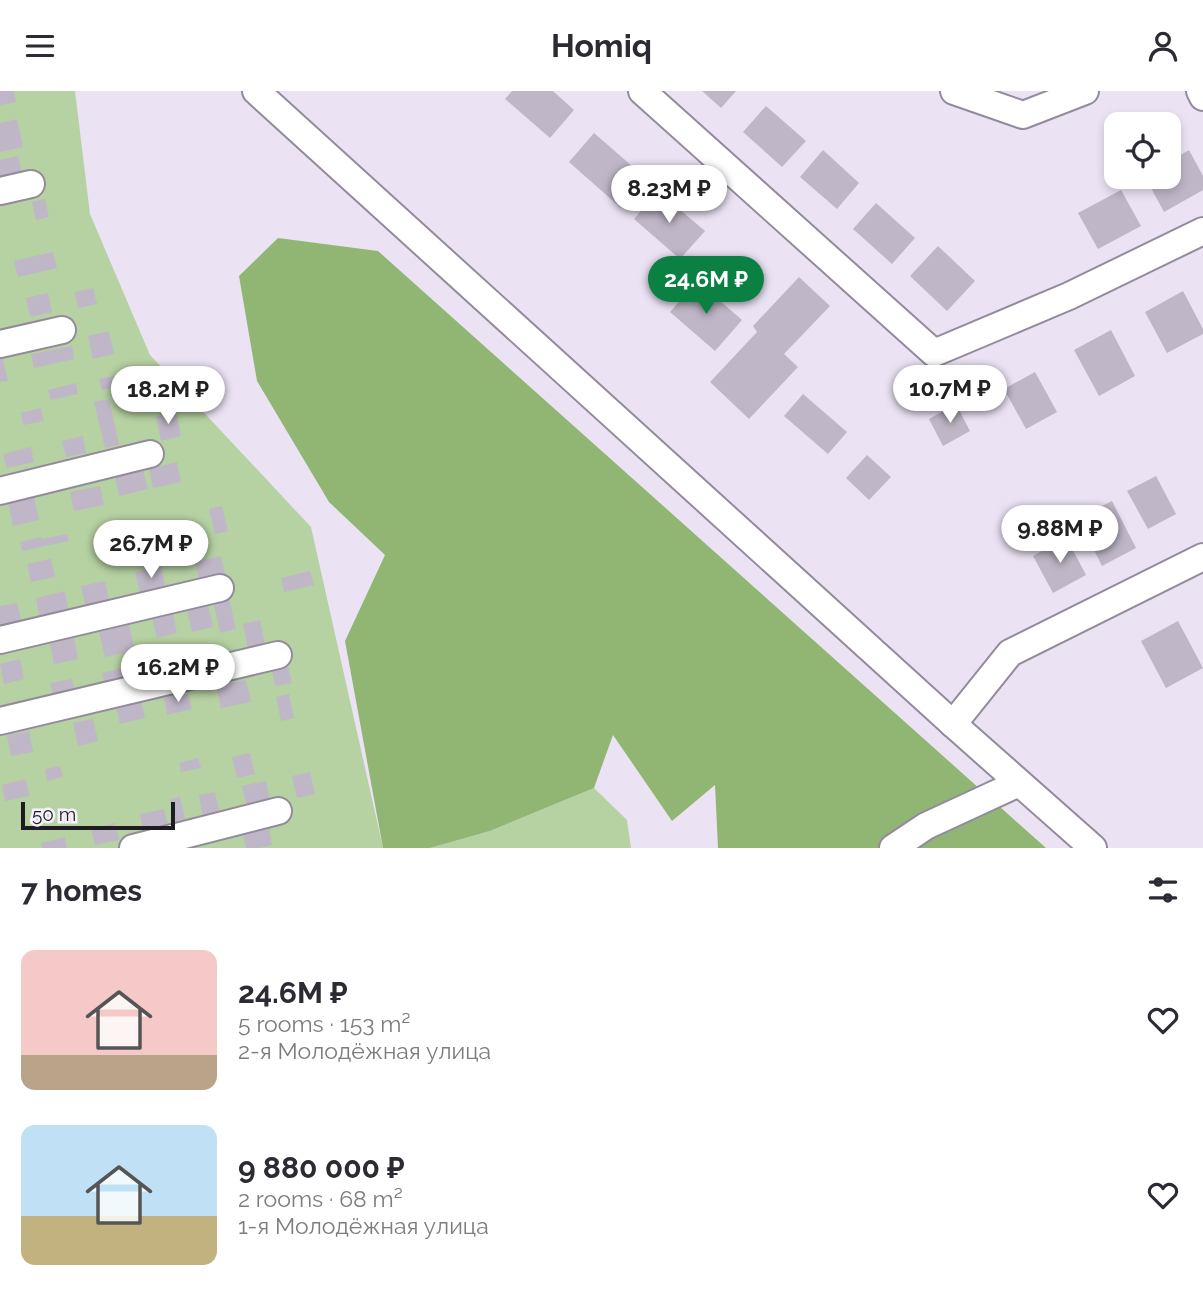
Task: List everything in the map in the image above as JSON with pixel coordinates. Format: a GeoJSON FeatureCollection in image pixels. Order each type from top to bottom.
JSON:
{"type":"FeatureCollection","features":[{"type":"Feature","properties":{"kind":"street"},"geometry":{"type":"LineString","coordinates":[[256,91],[1093,848]]}},
{"type":"Feature","properties":{"kind":"street"},"geometry":{"type":"LineString","coordinates":[[642,91],[934,353],[1069,296],[1203,231]]}},
{"type":"Feature","properties":{"kind":"street"},"geometry":{"type":"LineString","coordinates":[[954,91],[1023,115],[1085,91]]}},
{"type":"Feature","properties":{"kind":"street"},"geometry":{"type":"LineString","coordinates":[[1200,91],[1203,97]]}},
{"type":"Feature","properties":{"kind":"street"},"geometry":{"type":"LineString","coordinates":[[0,191],[31,184]]}},
{"type":"Feature","properties":{"kind":"street"},"geometry":{"type":"LineString","coordinates":[[0,344],[62,330]]}},
{"type":"Feature","properties":{"kind":"street"},"geometry":{"type":"LineString","coordinates":[[0,491],[150,454]]}},
{"type":"Feature","properties":{"kind":"street"},"geometry":{"type":"LineString","coordinates":[[953,724],[1010,653],[1203,557]]}},
{"type":"Feature","properties":{"kind":"street"},"geometry":{"type":"LineString","coordinates":[[0,640],[220,588]]}},
{"type":"Feature","properties":{"kind":"street"},"geometry":{"type":"LineString","coordinates":[[0,721],[278,655]]}},
{"type":"Feature","properties":{"kind":"street"},"geometry":{"type":"LineString","coordinates":[[893,848],[926,826],[1019,783]]}},
{"type":"Feature","properties":{"kind":"street"},"geometry":{"type":"LineString","coordinates":[[133,848],[278,811]]}},
{"type":"Feature","properties":{"kind":"green space"},"geometry":{"type":"Polygon","coordinates":[[[0,91],[75,91],[90,214],[150,355],[311,527],[383,848],[0,848],[0,91]]]}},
{"type":"Feature","properties":{"kind":"green space"},"geometry":{"type":"Polygon","coordinates":[[[278,238],[378,251],[1046,848],[718,848],[715,785],[672,821],[613,735],[594,788],[490,831],[430,848],[383,848],[345,641],[385,555],[329,502],[257,381],[239,276],[278,238]]]}},
{"type":"Feature","properties":{"kind":"green space"},"geometry":{"type":"Polygon","coordinates":[[[594,788],[627,820],[631,848],[430,848],[490,831],[594,788]]]}},
{"type":"Feature","properties":{"kind":"building"},"geometry":{"type":"Polygon","coordinates":[[[0,91],[14,91],[16,102],[0,105],[0,91]]]}},
{"type":"Feature","properties":{"kind":"building"},"geometry":{"type":"Polygon","coordinates":[[[512,91],[553,91],[574,110],[550,138],[505,99],[512,91]]]}},
{"type":"Feature","properties":{"kind":"building"},"geometry":{"type":"Polygon","coordinates":[[[702,91],[736,91],[721,108],[702,91]]]}},
{"type":"Feature","properties":{"kind":"building"},"geometry":{"type":"Polygon","coordinates":[[[766,106],[806,141],[782,167],[743,132],[766,106]]]}},
{"type":"Feature","properties":{"kind":"building"},"geometry":{"type":"Polygon","coordinates":[[[17,119],[23,147],[0,152],[0,123],[17,119]]]}},
{"type":"Feature","properties":{"kind":"building"},"geometry":{"type":"Polygon","coordinates":[[[594,133],[647,179],[621,208],[569,162],[594,133]]]}},
{"type":"Feature","properties":{"kind":"building"},"geometry":{"type":"Polygon","coordinates":[[[823,150],[859,183],[837,209],[800,177],[823,150]]]}},
{"type":"Feature","properties":{"kind":"building"},"geometry":{"type":"Polygon","coordinates":[[[1189,150],[1203,176],[1203,190],[1164,212],[1152,189],[1181,189],[1181,155],[1189,150]]]}},
{"type":"Feature","properties":{"kind":"building"},"geometry":{"type":"Polygon","coordinates":[[[18,156],[23,178],[0,183],[0,160],[18,156]]]}},
{"type":"Feature","properties":{"kind":"building"},"geometry":{"type":"Polygon","coordinates":[[[1121,190],[1141,226],[1098,249],[1078,213],[1121,190]]]}},
{"type":"Feature","properties":{"kind":"building"},"geometry":{"type":"Polygon","coordinates":[[[658,191],[705,231],[680,259],[634,219],[658,191]]]}},
{"type":"Feature","properties":{"kind":"building"},"geometry":{"type":"Polygon","coordinates":[[[45,199],[49,217],[36,220],[32,202],[45,199]]]}},
{"type":"Feature","properties":{"kind":"building"},"geometry":{"type":"Polygon","coordinates":[[[876,203],[915,238],[892,264],[853,229],[876,203]]]}},
{"type":"Feature","properties":{"kind":"building"},"geometry":{"type":"Polygon","coordinates":[[[938,246],[975,281],[947,311],[910,276],[938,246]]]}},
{"type":"Feature","properties":{"kind":"building"},"geometry":{"type":"Polygon","coordinates":[[[53,252],[57,268],[18,277],[14,261],[53,252]]]}},
{"type":"Feature","properties":{"kind":"building"},"geometry":{"type":"Polygon","coordinates":[[[799,277],[830,306],[784,354],[798,367],[749,419],[710,382],[757,332],[753,326],[799,277]]]}},
{"type":"Feature","properties":{"kind":"building"},"geometry":{"type":"Polygon","coordinates":[[[697,281],[742,320],[715,351],[670,312],[697,281]]]}},
{"type":"Feature","properties":{"kind":"building"},"geometry":{"type":"Polygon","coordinates":[[[93,288],[97,304],[78,308],[75,292],[93,288]]]}},
{"type":"Feature","properties":{"kind":"building"},"geometry":{"type":"Polygon","coordinates":[[[1183,291],[1203,329],[1203,334],[1167,353],[1145,312],[1183,291]]]}},
{"type":"Feature","properties":{"kind":"building"},"geometry":{"type":"Polygon","coordinates":[[[48,293],[52,312],[30,317],[26,298],[48,293]]]}},
{"type":"Feature","properties":{"kind":"building"},"geometry":{"type":"Polygon","coordinates":[[[1111,330],[1135,376],[1099,396],[1074,350],[1111,330]]]}},
{"type":"Feature","properties":{"kind":"building"},"geometry":{"type":"Polygon","coordinates":[[[109,331],[114,354],[93,359],[88,336],[109,331]]]}},
{"type":"Feature","properties":{"kind":"building"},"geometry":{"type":"Polygon","coordinates":[[[72,346],[74,359],[34,368],[31,354],[72,346]]]}},
{"type":"Feature","properties":{"kind":"building"},"geometry":{"type":"Polygon","coordinates":[[[0,348],[8,381],[0,382],[0,348]]]}},
{"type":"Feature","properties":{"kind":"building"},"geometry":{"type":"Polygon","coordinates":[[[1035,372],[1057,412],[1026,429],[1004,389],[1035,372]]]}},
{"type":"Feature","properties":{"kind":"building"},"geometry":{"type":"Polygon","coordinates":[[[120,375],[122,386],[102,390],[99,379],[120,375]]]}},
{"type":"Feature","properties":{"kind":"building"},"geometry":{"type":"Polygon","coordinates":[[[76,383],[78,394],[51,400],[48,390],[76,383]]]}},
{"type":"Feature","properties":{"kind":"building"},"geometry":{"type":"Polygon","coordinates":[[[803,394],[847,432],[828,454],[784,416],[803,394]]]}},
{"type":"Feature","properties":{"kind":"building"},"geometry":{"type":"Polygon","coordinates":[[[109,399],[119,445],[105,448],[94,402],[109,399]]]}},
{"type":"Feature","properties":{"kind":"building"},"geometry":{"type":"Polygon","coordinates":[[[956,404],[970,431],[943,446],[929,419],[956,404]]]}},
{"type":"Feature","properties":{"kind":"building"},"geometry":{"type":"Polygon","coordinates":[[[41,408],[44,421],[23,425],[21,413],[41,408]]]}},
{"type":"Feature","properties":{"kind":"building"},"geometry":{"type":"Polygon","coordinates":[[[176,412],[181,436],[161,441],[156,417],[176,412]]]}},
{"type":"Feature","properties":{"kind":"building"},"geometry":{"type":"Polygon","coordinates":[[[83,436],[86,453],[66,457],[62,441],[83,436]]]}},
{"type":"Feature","properties":{"kind":"building"},"geometry":{"type":"Polygon","coordinates":[[[31,447],[34,462],[7,468],[3,454],[31,447]]]}},
{"type":"Feature","properties":{"kind":"building"},"geometry":{"type":"Polygon","coordinates":[[[867,455],[891,477],[869,500],[846,478],[867,455]]]}},
{"type":"Feature","properties":{"kind":"building"},"geometry":{"type":"Polygon","coordinates":[[[177,462],[181,482],[153,488],[149,469],[177,462]]]}},
{"type":"Feature","properties":{"kind":"building"},"geometry":{"type":"Polygon","coordinates":[[[142,465],[148,489],[119,496],[114,471],[142,465]]]}},
{"type":"Feature","properties":{"kind":"building"},"geometry":{"type":"Polygon","coordinates":[[[1156,476],[1176,514],[1148,529],[1127,491],[1156,476]]]}},
{"type":"Feature","properties":{"kind":"building"},"geometry":{"type":"Polygon","coordinates":[[[100,486],[104,505],[74,511],[70,492],[100,486]]]}},
{"type":"Feature","properties":{"kind":"building"},"geometry":{"type":"Polygon","coordinates":[[[33,492],[39,520],[13,526],[7,498],[33,492]]]}},
{"type":"Feature","properties":{"kind":"building"},"geometry":{"type":"Polygon","coordinates":[[[1112,501],[1136,548],[1102,566],[1078,518],[1112,501]]]}},
{"type":"Feature","properties":{"kind":"building"},"geometry":{"type":"Polygon","coordinates":[[[222,506],[228,531],[215,534],[209,509],[222,506]]]}},
{"type":"Feature","properties":{"kind":"building"},"geometry":{"type":"Polygon","coordinates":[[[151,533],[157,558],[136,562],[131,538],[151,533]]]}},
{"type":"Feature","properties":{"kind":"building"},"geometry":{"type":"Polygon","coordinates":[[[67,534],[69,541],[22,551],[20,542],[67,534]]]}},
{"type":"Feature","properties":{"kind":"building"},"geometry":{"type":"Polygon","coordinates":[[[1066,537],[1086,575],[1053,593],[1033,556],[1066,537]]]}},
{"type":"Feature","properties":{"kind":"building"},"geometry":{"type":"Polygon","coordinates":[[[221,556],[225,574],[199,580],[195,562],[221,556]]]}},
{"type":"Feature","properties":{"kind":"building"},"geometry":{"type":"Polygon","coordinates":[[[51,559],[55,577],[31,582],[27,564],[51,559]]]}},
{"type":"Feature","properties":{"kind":"building"},"geometry":{"type":"Polygon","coordinates":[[[161,567],[166,589],[140,594],[135,572],[161,567]]]}},
{"type":"Feature","properties":{"kind":"building"},"geometry":{"type":"Polygon","coordinates":[[[310,571],[314,585],[284,592],[281,578],[310,571]]]}},
{"type":"Feature","properties":{"kind":"building"},"geometry":{"type":"Polygon","coordinates":[[[105,581],[110,604],[86,609],[81,586],[105,581]]]}},
{"type":"Feature","properties":{"kind":"building"},"geometry":{"type":"Polygon","coordinates":[[[65,591],[69,613],[40,620],[36,598],[65,591]]]}},
{"type":"Feature","properties":{"kind":"building"},"geometry":{"type":"Polygon","coordinates":[[[229,598],[236,629],[220,633],[213,601],[229,598]]]}},
{"type":"Feature","properties":{"kind":"building"},"geometry":{"type":"Polygon","coordinates":[[[17,603],[22,623],[0,627],[0,606],[17,603]]]}},
{"type":"Feature","properties":{"kind":"building"},"geometry":{"type":"Polygon","coordinates":[[[208,605],[213,627],[192,632],[187,610],[208,605]]]}},
{"type":"Feature","properties":{"kind":"building"},"geometry":{"type":"Polygon","coordinates":[[[172,609],[177,633],[157,638],[151,614],[172,609]]]}},
{"type":"Feature","properties":{"kind":"building"},"geometry":{"type":"Polygon","coordinates":[[[260,620],[265,645],[248,649],[243,624],[260,620]]]}},
{"type":"Feature","properties":{"kind":"building"},"geometry":{"type":"Polygon","coordinates":[[[1178,621],[1203,668],[1166,688],[1141,641],[1178,621]]]}},
{"type":"Feature","properties":{"kind":"building"},"geometry":{"type":"Polygon","coordinates":[[[129,625],[135,650],[105,657],[99,632],[129,625]]]}},
{"type":"Feature","properties":{"kind":"building"},"geometry":{"type":"Polygon","coordinates":[[[74,638],[78,659],[54,664],[50,644],[74,638]]]}},
{"type":"Feature","properties":{"kind":"building"},"geometry":{"type":"Polygon","coordinates":[[[170,644],[175,665],[151,670],[146,649],[170,644]]]}},
{"type":"Feature","properties":{"kind":"building"},"geometry":{"type":"Polygon","coordinates":[[[211,648],[215,664],[194,668],[191,653],[211,648]]]}},
{"type":"Feature","properties":{"kind":"building"},"geometry":{"type":"Polygon","coordinates":[[[20,659],[24,679],[4,684],[0,664],[20,659]]]}},
{"type":"Feature","properties":{"kind":"building"},"geometry":{"type":"Polygon","coordinates":[[[288,666],[292,683],[275,686],[272,670],[288,666]]]}},
{"type":"Feature","properties":{"kind":"building"},"geometry":{"type":"Polygon","coordinates":[[[126,667],[129,680],[105,685],[102,673],[126,667]]]}},
{"type":"Feature","properties":{"kind":"building"},"geometry":{"type":"Polygon","coordinates":[[[72,679],[76,695],[54,700],[50,683],[72,679]]]}},
{"type":"Feature","properties":{"kind":"building"},"geometry":{"type":"Polygon","coordinates":[[[246,680],[251,702],[221,708],[216,686],[246,680]]]}},
{"type":"Feature","properties":{"kind":"building"},"geometry":{"type":"Polygon","coordinates":[[[188,693],[192,709],[167,715],[164,698],[188,693]]]}},
{"type":"Feature","properties":{"kind":"building"},"geometry":{"type":"Polygon","coordinates":[[[289,694],[294,718],[281,721],[276,697],[289,694]]]}},
{"type":"Feature","properties":{"kind":"building"},"geometry":{"type":"Polygon","coordinates":[[[141,700],[145,718],[120,724],[116,706],[141,700]]]}},
{"type":"Feature","properties":{"kind":"building"},"geometry":{"type":"Polygon","coordinates":[[[93,719],[98,741],[78,746],[73,723],[93,719]]]}},
{"type":"Feature","properties":{"kind":"building"},"geometry":{"type":"Polygon","coordinates":[[[29,731],[33,752],[11,756],[7,735],[29,731]]]}},
{"type":"Feature","properties":{"kind":"building"},"geometry":{"type":"Polygon","coordinates":[[[250,753],[255,774],[237,778],[232,757],[250,753]]]}},
{"type":"Feature","properties":{"kind":"building"},"geometry":{"type":"Polygon","coordinates":[[[198,758],[201,768],[181,772],[179,763],[198,758]]]}},
{"type":"Feature","properties":{"kind":"building"},"geometry":{"type":"Polygon","coordinates":[[[60,766],[63,777],[47,781],[45,769],[60,766]]]}},
{"type":"Feature","properties":{"kind":"building"},"geometry":{"type":"Polygon","coordinates":[[[310,772],[315,794],[297,798],[292,776],[310,772]]]}},
{"type":"Feature","properties":{"kind":"building"},"geometry":{"type":"Polygon","coordinates":[[[26,779],[29,796],[5,801],[2,785],[26,779]]]}},
{"type":"Feature","properties":{"kind":"building"},"geometry":{"type":"Polygon","coordinates":[[[266,781],[270,803],[247,808],[242,786],[266,781]]]}},
{"type":"Feature","properties":{"kind":"building"},"geometry":{"type":"Polygon","coordinates":[[[215,792],[220,814],[203,817],[199,795],[215,792]]]}},
{"type":"Feature","properties":{"kind":"building"},"geometry":{"type":"Polygon","coordinates":[[[180,797],[185,819],[174,821],[170,799],[180,797]]]}},
{"type":"Feature","properties":{"kind":"building"},"geometry":{"type":"Polygon","coordinates":[[[164,809],[168,825],[143,831],[140,814],[164,809]]]}},
{"type":"Feature","properties":{"kind":"building"},"geometry":{"type":"Polygon","coordinates":[[[115,823],[119,840],[95,845],[91,829],[115,823]]]}},
{"type":"Feature","properties":{"kind":"building"},"geometry":{"type":"Polygon","coordinates":[[[269,828],[272,845],[246,848],[243,833],[269,828]]]}},
{"type":"Feature","properties":{"kind":"building"},"geometry":{"type":"Polygon","coordinates":[[[65,837],[67,848],[42,848],[41,843],[65,837]]]}}]}
